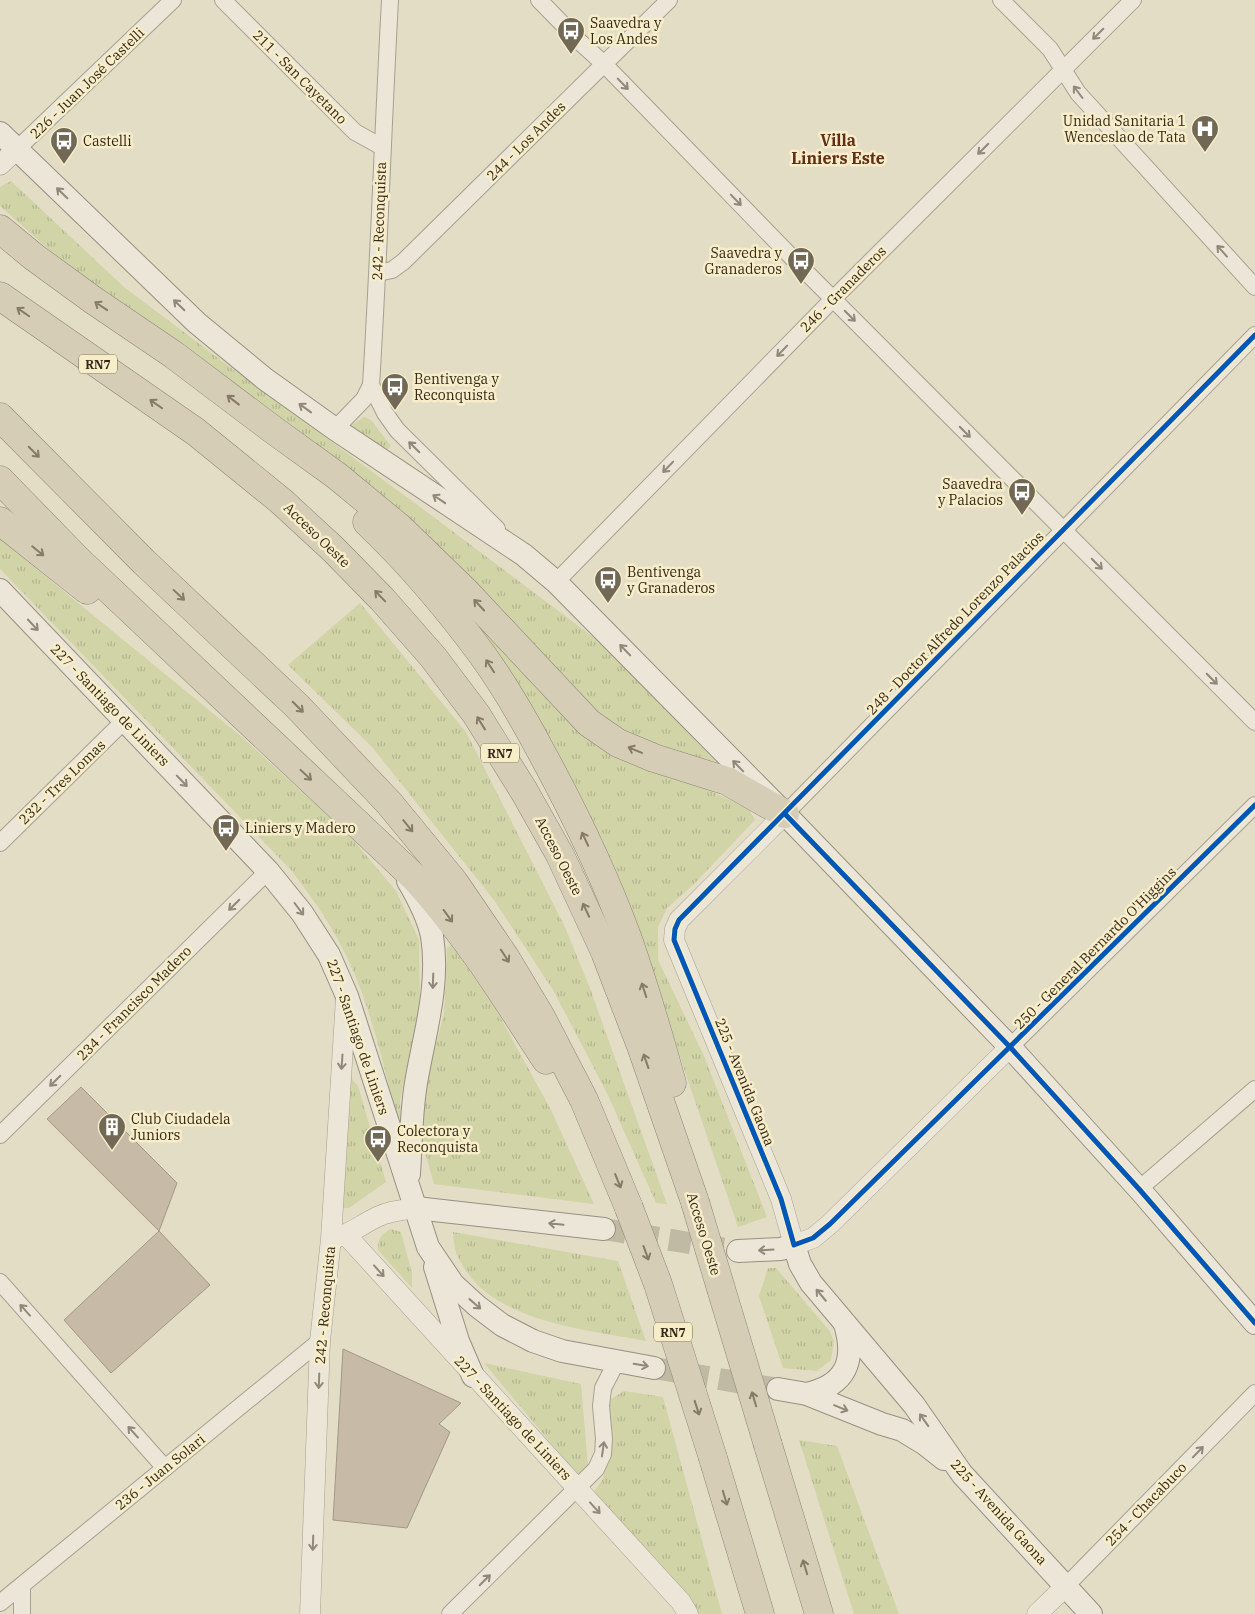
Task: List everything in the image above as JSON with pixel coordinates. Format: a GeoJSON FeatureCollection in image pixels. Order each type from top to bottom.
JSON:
{"type":"FeatureCollection","features":[{"type":"Feature","properties":{"kind":"highway"},"geometry":{"type":"LineString","coordinates":[[0,229],[92,300],[174,355],[337,476],[400,528],[466,592],[589,723],[618,743],[654,758],[728,781],[785,814]]}},
{"type":"Feature","properties":{"kind":"highway","name":"Acceso Oeste"},"geometry":{"type":"LineString","coordinates":[[0,296],[196,432],[281,501],[333,549],[382,599],[433,657],[476,714],[524,791],[560,855],[605,952],[641,1046],[695,1202],[819,1614]]}},
{"type":"Feature","properties":{"kind":"highway","name":"RN7"},"geometry":{"type":"LineString","coordinates":[[0,417],[144,562],[297,706],[389,803],[454,882],[505,957],[541,1017],[584,1100],[629,1208],[658,1284],[760,1614]]}},
{"type":"Feature","properties":{"kind":"highway"},"geometry":{"type":"LineString","coordinates":[[272,429],[389,543],[476,646],[517,706],[561,788],[596,863],[628,941],[657,1030],[676,1099],[680,1157]]}},
{"type":"Feature","properties":{"kind":"highway"},"geometry":{"type":"LineString","coordinates":[[0,480],[80,561],[391,855],[438,903],[476,955],[607,1154]]}},
{"type":"Feature","properties":{"kind":"highway"},"geometry":{"type":"LineString","coordinates":[[0,521],[258,729]]}},
{"type":"Feature","properties":{"kind":"highway"},"geometry":{"type":"LineString","coordinates":[[737,1538],[744,1614]]}},
{"type":"Feature","properties":{"kind":"main road"},"geometry":{"type":"LineString","coordinates":[[0,132],[16,150],[197,323],[265,379],[334,429],[524,555],[556,582],[785,814],[1010,1047],[1139,1189],[1255,1323]]}},
{"type":"Feature","properties":{"kind":"main road","name":"227 - Santiago de Liniers"},"geometry":{"type":"LineString","coordinates":[[0,590],[268,871],[302,913],[330,955],[346,996],[428,1247],[453,1284],[502,1326],[533,1341],[562,1351],[654,1368]]}},
{"type":"Feature","properties":{"kind":"main road"},"geometry":{"type":"LineString","coordinates":[[391,855],[424,911],[432,936],[434,961],[432,1005],[416,1085],[409,1186]]}},
{"type":"Feature","properties":{"kind":"main road"},"geometry":{"type":"LineString","coordinates":[[416,1208],[604,1229]]}},
{"type":"Feature","properties":{"kind":"main road","name":"250 - General Bernardo O'Higgins"},"geometry":{"type":"LineString","coordinates":[[738,1251],[781,1249],[794,1245]]}},
{"type":"Feature","properties":{"kind":"main road","name":"225 - Avenida Gaona"},"geometry":{"type":"LineString","coordinates":[[794,1245],[800,1264],[811,1283],[914,1405],[962,1474],[1091,1614]]}},
{"type":"Feature","properties":{"kind":"main road"},"geometry":{"type":"LineString","coordinates":[[428,1247],[456,1334],[473,1376]]}},
{"type":"Feature","properties":{"kind":"main road"},"geometry":{"type":"LineString","coordinates":[[807,1394],[822,1390],[835,1382],[844,1370],[850,1356],[850,1340],[845,1323]]}},
{"type":"Feature","properties":{"kind":"main road"},"geometry":{"type":"LineString","coordinates":[[778,1388],[807,1394],[902,1430],[925,1444],[962,1474]]}},
{"type":"Feature","properties":{"kind":"street","name":"226 - Juan José Castelli"},"geometry":{"type":"LineString","coordinates":[[0,165],[173,0]]}},
{"type":"Feature","properties":{"kind":"street","name":"211 - San Cayetano"},"geometry":{"type":"LineString","coordinates":[[223,0],[355,132],[382,147]]}},
{"type":"Feature","properties":{"kind":"street","name":"242 - Reconquista"},"geometry":{"type":"LineString","coordinates":[[334,429],[364,399],[371,385],[390,0]]}},
{"type":"Feature","properties":{"kind":"street"},"geometry":{"type":"LineString","coordinates":[[539,0],[1062,530],[1255,722]]}},
{"type":"Feature","properties":{"kind":"street","name":"244 - Los Andes"},"geometry":{"type":"LineString","coordinates":[[378,273],[392,270],[403,262],[669,0]]}},
{"type":"Feature","properties":{"kind":"street"},"geometry":{"type":"LineString","coordinates":[[1001,0],[1050,49],[1078,93],[1255,287]]}},
{"type":"Feature","properties":{"kind":"street","name":"246 - Granaderos"},"geometry":{"type":"LineString","coordinates":[[556,582],[833,299],[1133,0]]}},
{"type":"Feature","properties":{"kind":"street","name":"248 - Doctor Alfredo Lorenzo Palacios"},"geometry":{"type":"LineString","coordinates":[[675,929],[679,920],[1255,335]]}},
{"type":"Feature","properties":{"kind":"street"},"geometry":{"type":"LineString","coordinates":[[371,385],[385,413],[397,430],[524,555]]}},
{"type":"Feature","properties":{"kind":"street","name":"232 - Tres Lomas"},"geometry":{"type":"LineString","coordinates":[[0,843],[124,721]]}},
{"type":"Feature","properties":{"kind":"street","name":"250 - General Bernardo O'Higgins"},"geometry":{"type":"LineString","coordinates":[[794,1245],[813,1238],[830,1224],[1255,805]]}},
{"type":"Feature","properties":{"kind":"street","name":"234 - Francisco Madero"},"geometry":{"type":"LineString","coordinates":[[0,1135],[268,871]]}},
{"type":"Feature","properties":{"kind":"street","name":"225 - Avenida Gaona"},"geometry":{"type":"LineString","coordinates":[[675,929],[674,940],[782,1199],[794,1245]]}},
{"type":"Feature","properties":{"kind":"street","name":"242 - Reconquista"},"geometry":{"type":"LineString","coordinates":[[310,1614],[320,1341],[339,1237],[346,996]]}},
{"type":"Feature","properties":{"kind":"street"},"geometry":{"type":"LineString","coordinates":[[1139,1189],[1255,1089]]}},
{"type":"Feature","properties":{"kind":"street"},"geometry":{"type":"LineString","coordinates":[[339,1237],[390,1212],[416,1208]]}},
{"type":"Feature","properties":{"kind":"street","name":"227 - Santiago de Liniers"},"geometry":{"type":"LineString","coordinates":[[339,1237],[473,1376],[681,1602],[688,1614]]}},
{"type":"Feature","properties":{"kind":"street"},"geometry":{"type":"LineString","coordinates":[[0,1282],[165,1468]]}},
{"type":"Feature","properties":{"kind":"street","name":"236 - Juan Solari"},"geometry":{"type":"LineString","coordinates":[[0,1603],[320,1341]]}},
{"type":"Feature","properties":{"kind":"street"},"geometry":{"type":"LineString","coordinates":[[450,1614],[596,1469],[603,1454],[604,1439],[600,1406],[603,1388],[617,1361]]}},
{"type":"Feature","properties":{"kind":"street","name":"254 - Chacabuco"},"geometry":{"type":"LineString","coordinates":[[1036,1614],[1066,1586],[1255,1394]]}},
{"type":"Feature","properties":{"kind":"street"},"geometry":{"type":"LineString","coordinates":[[22,1586],[22,1614]]}},
{"type":"Feature","properties":{"kind":"green space"},"geometry":{"type":"Polygon","coordinates":[[[11,181],[124,287],[609,649],[715,761],[677,754],[613,728],[349,473],[185,345],[63,262],[0,206],[0,187],[11,181]]]}},
{"type":"Feature","properties":{"kind":"green space"},"geometry":{"type":"Polygon","coordinates":[[[364,417],[371,420],[391,446],[387,450],[350,426],[364,417]]]}},
{"type":"Feature","properties":{"kind":"green space"},"geometry":{"type":"Polygon","coordinates":[[[0,539],[242,737],[350,836],[396,891],[419,940],[420,1004],[400,1101],[402,1138],[375,1034],[359,984],[336,936],[309,894],[291,870],[0,569],[0,539]]]}},
{"type":"Feature","properties":{"kind":"green space"},"geometry":{"type":"Polygon","coordinates":[[[439,571],[621,751],[748,808],[755,820],[695,883],[667,908],[658,927],[658,960],[704,1056],[767,1217],[738,1227],[641,943],[439,571]]]}},
{"type":"Feature","properties":{"kind":"green space"},"geometry":{"type":"Polygon","coordinates":[[[360,603],[466,732],[565,927],[591,991],[667,1204],[656,1203],[607,1093],[553,990],[494,900],[372,747],[288,665],[360,603]]]}},
{"type":"Feature","properties":{"kind":"green space"},"geometry":{"type":"Polygon","coordinates":[[[451,945],[493,1004],[551,1110],[594,1204],[434,1184],[424,1149],[420,1126],[426,1080],[444,1014],[447,948],[451,945]]]}},
{"type":"Feature","properties":{"kind":"green space"},"geometry":{"type":"Polygon","coordinates":[[[352,1079],[358,1086],[386,1182],[349,1208],[342,1208],[347,1080],[352,1079]]]}},
{"type":"Feature","properties":{"kind":"green space"},"geometry":{"type":"Polygon","coordinates":[[[391,1229],[401,1232],[412,1273],[412,1288],[378,1250],[381,1237],[391,1229]]]}},
{"type":"Feature","properties":{"kind":"green space"},"geometry":{"type":"Polygon","coordinates":[[[453,1232],[618,1261],[646,1341],[566,1326],[539,1319],[513,1308],[490,1295],[471,1277],[457,1255],[453,1232]]]}},
{"type":"Feature","properties":{"kind":"green space"},"geometry":{"type":"Polygon","coordinates":[[[768,1268],[776,1268],[829,1330],[834,1341],[831,1360],[817,1371],[783,1368],[759,1296],[768,1268]]]}},
{"type":"Feature","properties":{"kind":"green space"},"geometry":{"type":"Polygon","coordinates":[[[484,1363],[581,1384],[588,1466],[579,1477],[484,1363]]]}},
{"type":"Feature","properties":{"kind":"green space"},"geometry":{"type":"Polygon","coordinates":[[[624,1391],[663,1397],[722,1614],[698,1614],[593,1493],[603,1479],[609,1447],[606,1402],[624,1391]]]}},
{"type":"Feature","properties":{"kind":"green space"},"geometry":{"type":"Polygon","coordinates":[[[799,1440],[837,1446],[899,1614],[854,1614],[799,1440]]]}},
{"type":"Feature","properties":{"kind":"building","name":"Club Ciudadela Juniors"},"geometry":{"type":"Polygon","coordinates":[[[81,1087],[177,1183],[159,1231],[47,1119],[81,1087]]]}},
{"type":"Feature","properties":{"kind":"building"},"geometry":{"type":"Polygon","coordinates":[[[159,1231],[210,1285],[111,1373],[64,1320],[159,1231]]]}},
{"type":"Feature","properties":{"kind":"building"},"geometry":{"type":"Polygon","coordinates":[[[343,1349],[461,1403],[439,1424],[450,1432],[407,1528],[333,1520],[343,1349]]]}},
{"type":"Feature","properties":{"kind":"tunnel"},"geometry":{"type":"LineString","coordinates":[[604,1229],[738,1251]]}},
{"type":"Feature","properties":{"kind":"tunnel"},"geometry":{"type":"LineString","coordinates":[[654,1368],[778,1389]]}},
{"type":"Feature","properties":{"kind":"cycle path"},"geometry":{"type":"LineString","coordinates":[[1255,335],[679,920],[675,929],[674,940],[781,1199],[794,1245],[813,1238],[830,1224],[1255,805]]}},
{"type":"Feature","properties":{"kind":"cycle path"},"geometry":{"type":"LineString","coordinates":[[785,814],[1010,1047],[1139,1189],[1255,1323]]}},
{"type":"Feature","properties":{"kind":"place","name":"Saavedra y Los Andes"},"geometry":{"type":"Point","coordinates":[571,55]}},
{"type":"Feature","properties":{"kind":"place","name":"Unidad Sanitaria 1 Wenceslao de Tata"},"geometry":{"type":"Point","coordinates":[1205,153]}},
{"type":"Feature","properties":{"kind":"place","name":"Castelli"},"geometry":{"type":"Point","coordinates":[64,165]}},
{"type":"Feature","properties":{"kind":"place","name":"Saavedra y Granaderos"},"geometry":{"type":"Point","coordinates":[801,285]}},
{"type":"Feature","properties":{"kind":"place","name":"Bentivenga y Reconquista"},"geometry":{"type":"Point","coordinates":[395,411]}},
{"type":"Feature","properties":{"kind":"place","name":"Saavedra y Palacios"},"geometry":{"type":"Point","coordinates":[1022,516]}},
{"type":"Feature","properties":{"kind":"place","name":"Bentivenga y Granaderos"},"geometry":{"type":"Point","coordinates":[608,604]}},
{"type":"Feature","properties":{"kind":"place","name":"Liniers y Madero"},"geometry":{"type":"Point","coordinates":[226,852]}},
{"type":"Feature","properties":{"kind":"place","name":"Club Ciudadela Juniors"},"geometry":{"type":"Point","coordinates":[112,1151]}},
{"type":"Feature","properties":{"kind":"place","name":"Colectora y Reconquista"},"geometry":{"type":"Point","coordinates":[378,1163]}},
{"type":"Feature","properties":{"kind":"district","name":"Villa Liniers Este"},"geometry":{"type":"Point","coordinates":[838,149]}}]}
